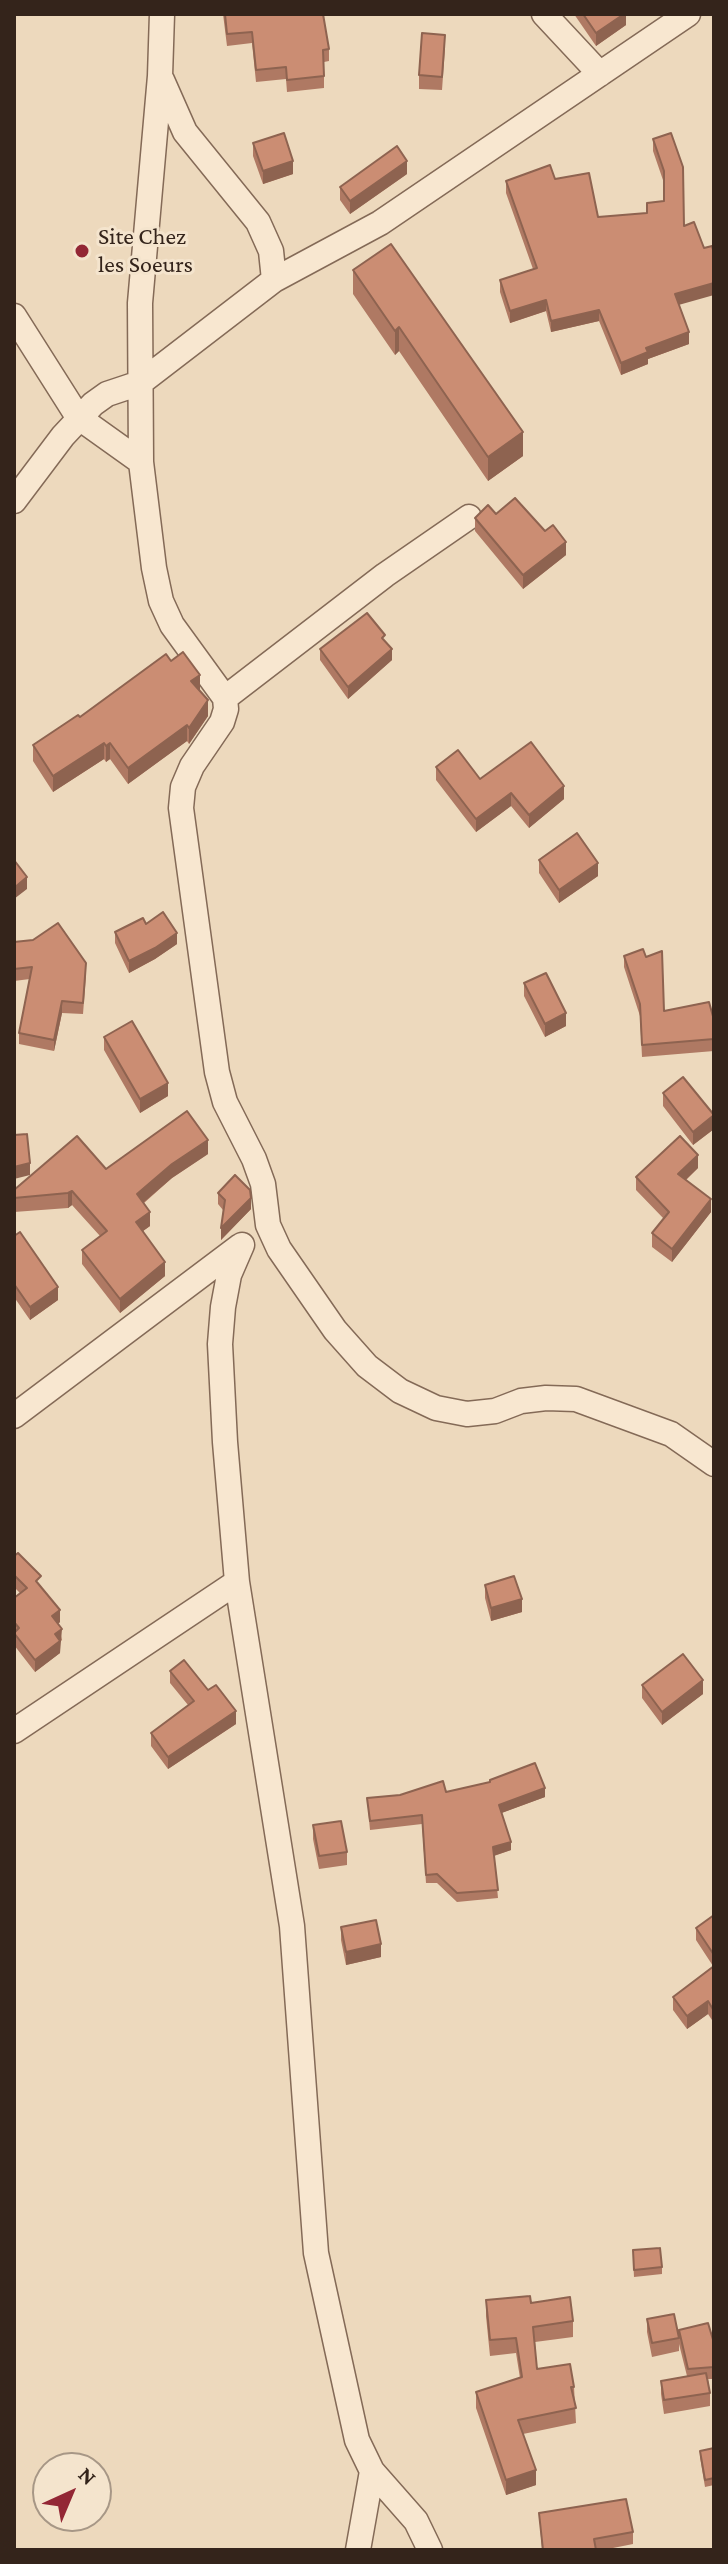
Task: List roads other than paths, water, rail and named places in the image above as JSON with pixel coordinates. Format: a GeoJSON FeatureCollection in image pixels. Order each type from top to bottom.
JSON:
{"type":"FeatureCollection","features":[{"type":"Feature","properties":{"kind":"street"},"geometry":{"type":"LineString","coordinates":[[162,14],[160,76],[140,303],[141,462],[161,601],[172,625],[225,698],[222,722],[192,766],[183,787],[181,808],[217,1072],[225,1102],[263,1184],[268,1225],[279,1249],[335,1330],[367,1366],[400,1391],[436,1408],[467,1414],[495,1411],[521,1401],[576,1399],[671,1434],[714,1464]]}},
{"type":"Feature","properties":{"kind":"street"},"geometry":{"type":"LineString","coordinates":[[544,14],[600,74]]}},
{"type":"Feature","properties":{"kind":"street"},"geometry":{"type":"LineString","coordinates":[[14,501],[78,417],[107,394],[140,383],[274,280],[380,223],[688,14]]}},
{"type":"Feature","properties":{"kind":"street"},"geometry":{"type":"LineString","coordinates":[[160,76],[185,132],[258,222],[271,251],[274,280]]}},
{"type":"Feature","properties":{"kind":"street"},"geometry":{"type":"LineString","coordinates":[[14,316],[78,417],[141,462]]}},
{"type":"Feature","properties":{"kind":"street"},"geometry":{"type":"LineString","coordinates":[[225,698],[385,575],[469,517]]}},
{"type":"Feature","properties":{"kind":"street"},"geometry":{"type":"LineString","coordinates":[[14,1416],[268,1225]]}},
{"type":"Feature","properties":{"kind":"street"},"geometry":{"type":"LineString","coordinates":[[242,1245],[229,1275],[223,1307],[220,1344],[225,1442],[237,1582],[292,1926],[316,2253],[357,2440],[372,2471],[416,2521],[430,2550]]}},
{"type":"Feature","properties":{"kind":"street"},"geometry":{"type":"LineString","coordinates":[[14,1731],[237,1582]]}},
{"type":"Feature","properties":{"kind":"street"},"geometry":{"type":"LineString","coordinates":[[358,2550],[372,2471]]}},
{"type":"Feature","properties":{"kind":"place","name":"Site Chez les Soeurs"},"geometry":{"type":"Point","coordinates":[82,251]}}]}
